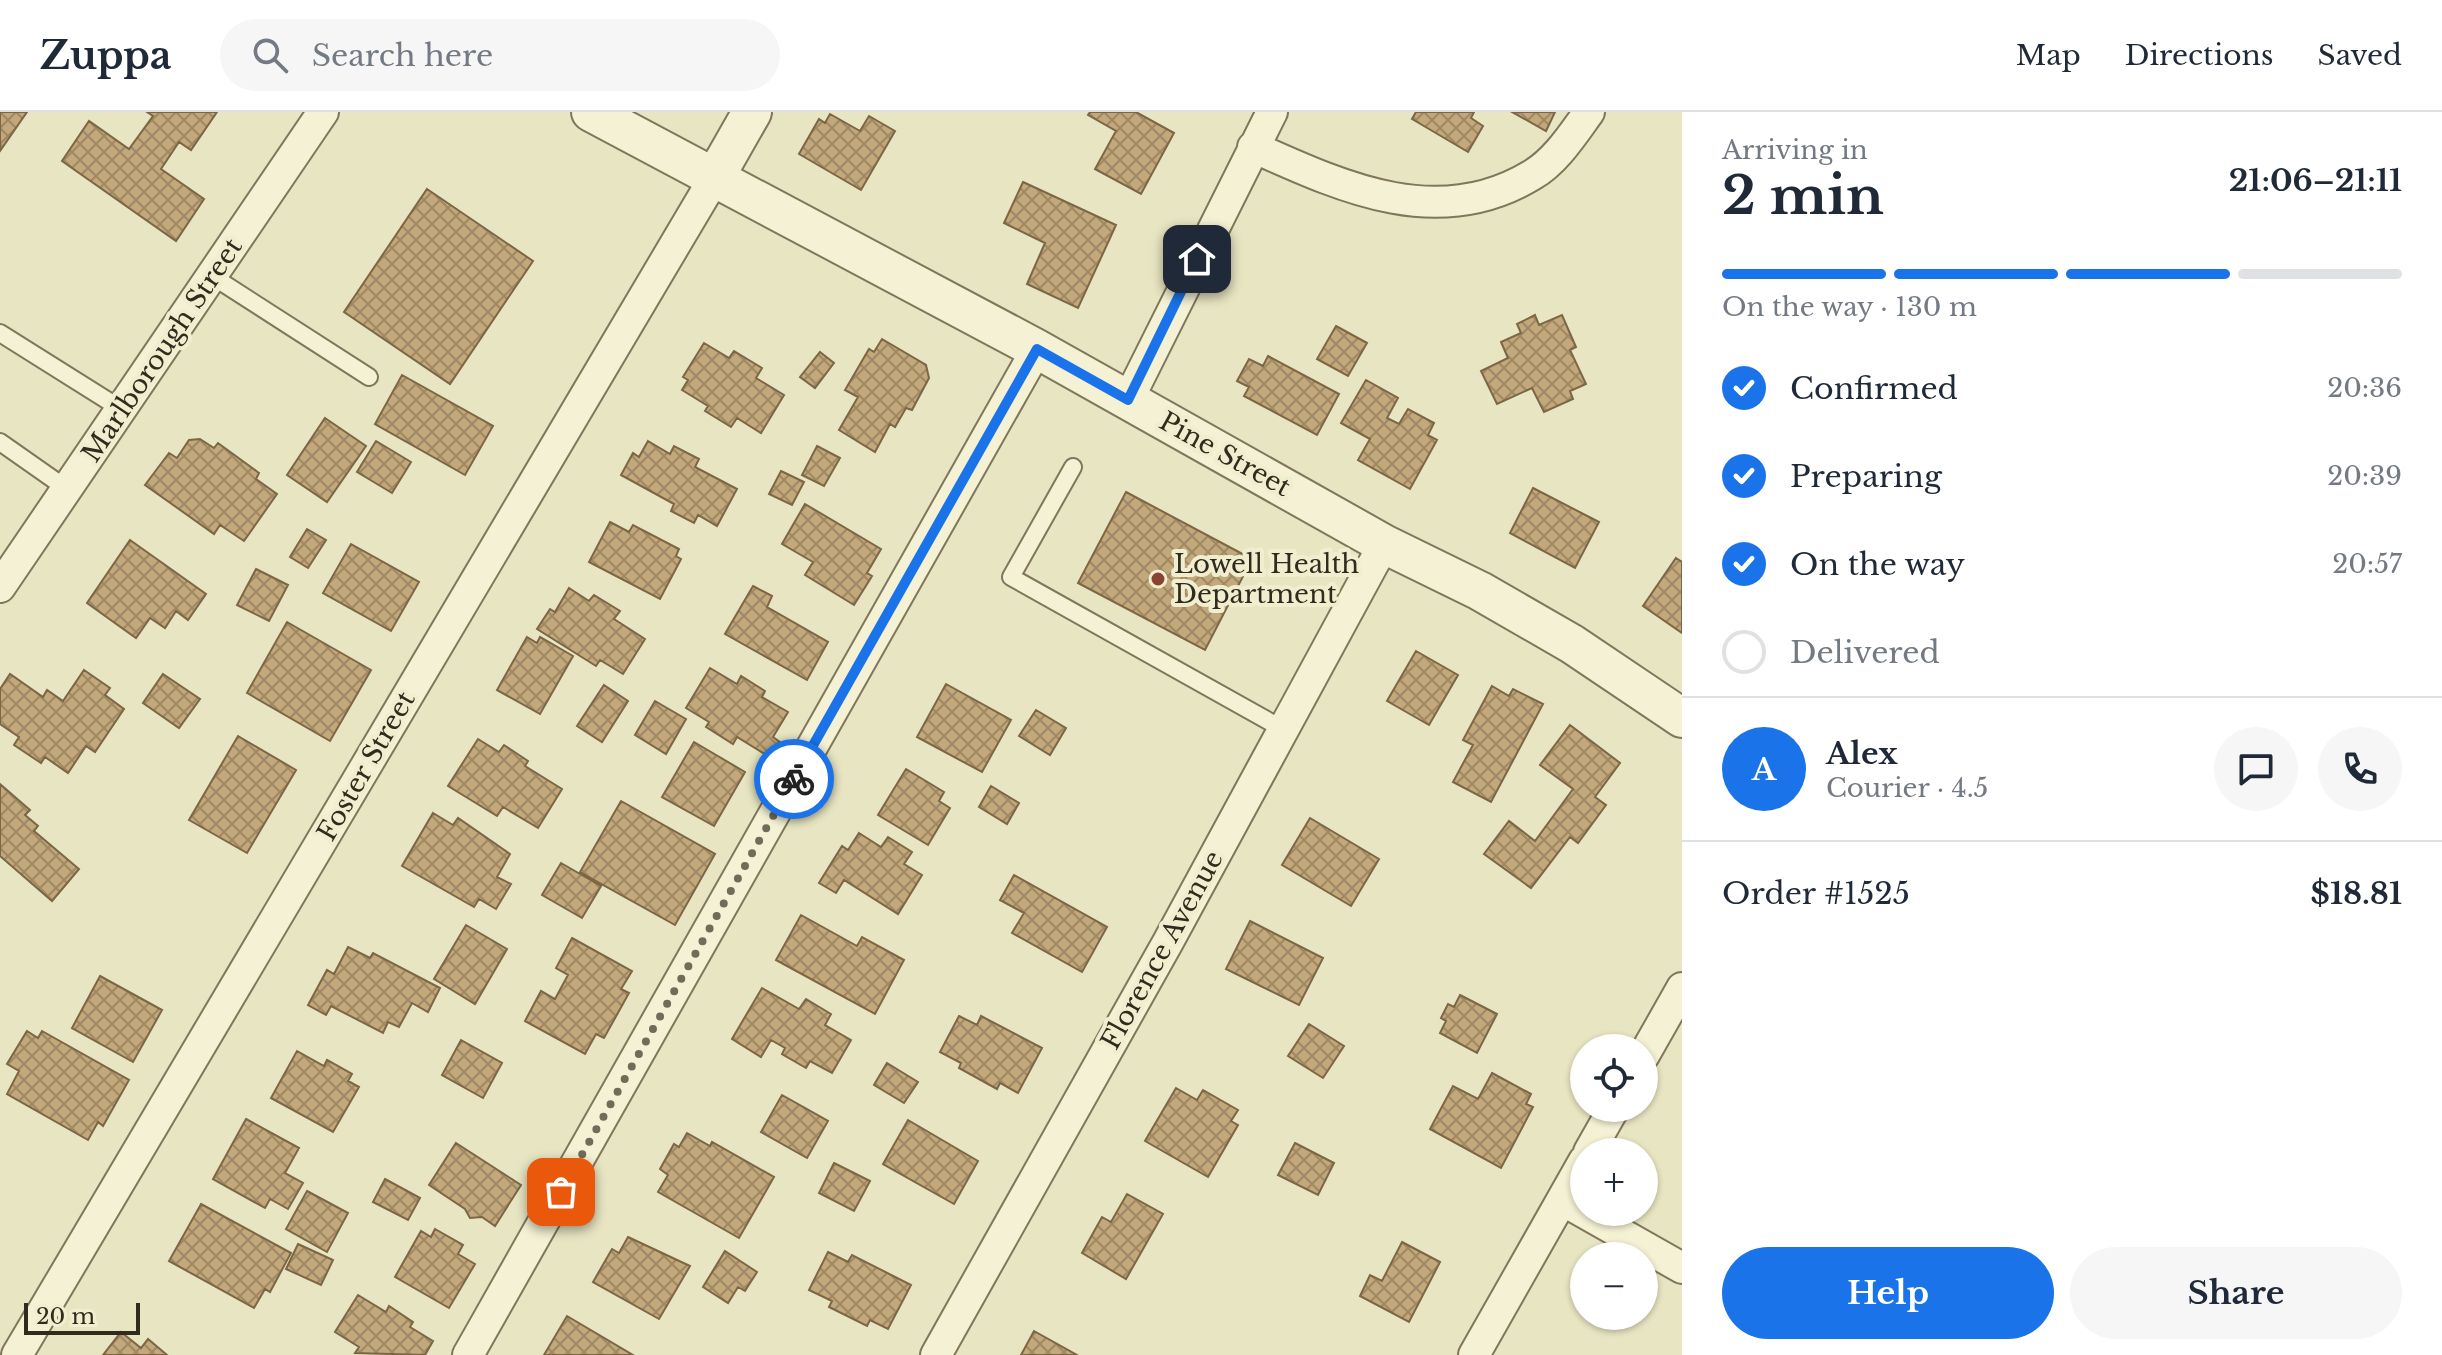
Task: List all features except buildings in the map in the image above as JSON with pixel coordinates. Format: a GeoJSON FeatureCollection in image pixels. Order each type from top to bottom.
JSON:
{"type":"FeatureCollection","features":[{"type":"Feature","properties":{"kind":"street","name":"Marlborough Street"},"geometry":{"type":"LineString","coordinates":[[0,587],[323,112]]}},
{"type":"Feature","properties":{"kind":"street","name":"Pine Street"},"geometry":{"type":"LineString","coordinates":[[591,112],[1037,349],[1384,544],[1480,591],[1572,644],[1682,718]]}},
{"type":"Feature","properties":{"kind":"street"},"geometry":{"type":"LineString","coordinates":[[715,177],[752,112]]}},
{"type":"Feature","properties":{"kind":"street"},"geometry":{"type":"LineString","coordinates":[[1128,400],[1272,112]]}},
{"type":"Feature","properties":{"kind":"street"},"geometry":{"type":"LineString","coordinates":[[1253,147],[1338,185],[1416,202],[1451,202],[1491,193],[1533,175],[1566,145],[1589,112]]}},
{"type":"Feature","properties":{"kind":"street","name":"Foster Street"},"geometry":{"type":"LineString","coordinates":[[17,1355],[715,177]]}},
{"type":"Feature","properties":{"kind":"street"},"geometry":{"type":"LineString","coordinates":[[468,1355],[1037,349]]}},
{"type":"Feature","properties":{"kind":"street","name":"Florence Avenue"},"geometry":{"type":"LineString","coordinates":[[936,1355],[1168,942],[1281,728],[1384,544]]}},
{"type":"Feature","properties":{"kind":"street"},"geometry":{"type":"LineString","coordinates":[[1656,1034],[1682,988]]}},
{"type":"Feature","properties":{"kind":"street"},"geometry":{"type":"LineString","coordinates":[[1474,1355],[1570,1186]]}},
{"type":"Feature","properties":{"kind":"street"},"geometry":{"type":"LineString","coordinates":[[1562,1200],[1682,1268]]}},
{"type":"Feature","properties":{"kind":"lane"},"geometry":{"type":"LineString","coordinates":[[212,276],[369,377]]}},
{"type":"Feature","properties":{"kind":"lane"},"geometry":{"type":"LineString","coordinates":[[0,333],[121,409]]}},
{"type":"Feature","properties":{"kind":"lane"},"geometry":{"type":"LineString","coordinates":[[0,442],[67,489]]}},
{"type":"Feature","properties":{"kind":"lane"},"geometry":{"type":"LineString","coordinates":[[1073,467],[1011,577],[1281,728]]}},
{"type":"Feature","properties":{"kind":"way so far"},"geometry":{"type":"LineString","coordinates":[[561,1192],[794,779]]}},
{"type":"Feature","properties":{"kind":"place","name":"Lowell Health Department"},"geometry":{"type":"Point","coordinates":[1158,579]}},
{"type":"Feature","properties":{"kind":"route"},"geometry":{"type":"LineString","coordinates":[[794,779],[1037,349],[1128,400],[1197,259]]}}]}
